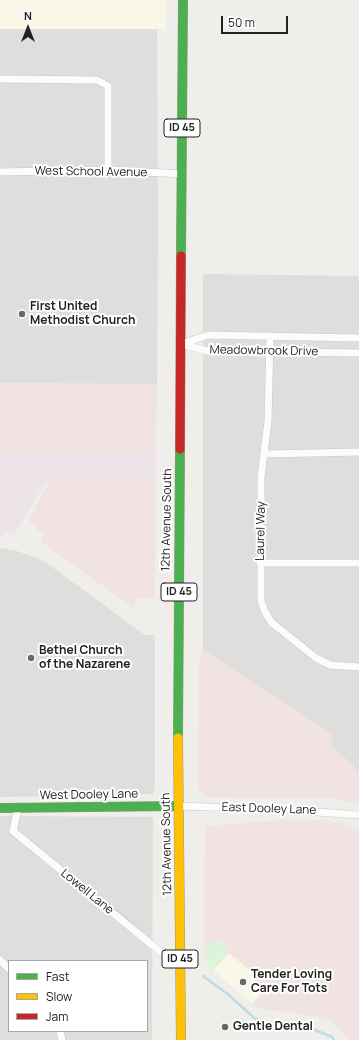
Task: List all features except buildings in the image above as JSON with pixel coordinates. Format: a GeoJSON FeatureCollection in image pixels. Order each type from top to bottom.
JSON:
{"type":"FeatureCollection","features":[{"type":"Feature","properties":{"kind":"main road","name":"12th Avenue South"},"geometry":{"type":"LineString","coordinates":[[181,1040],[178,806],[183,0]]}},
{"type":"Feature","properties":{"kind":"main road","name":"West Dooley Lane"},"geometry":{"type":"LineString","coordinates":[[0,808],[178,806]]}},
{"type":"Feature","properties":{"kind":"street"},"geometry":{"type":"LineString","coordinates":[[0,79],[97,80],[108,86],[108,170]]}},
{"type":"Feature","properties":{"kind":"street","name":"West School Avenue"},"geometry":{"type":"LineString","coordinates":[[0,172],[108,170],[182,174]]}},
{"type":"Feature","properties":{"kind":"street","name":"Meadowbrook Drive"},"geometry":{"type":"LineString","coordinates":[[181,344],[208,335],[359,338]]}},
{"type":"Feature","properties":{"kind":"street","name":"Laurel Way"},"geometry":{"type":"LineString","coordinates":[[270,337],[268,421],[261,478],[261,601],[265,612],[272,623],[316,658],[330,665],[359,667]]}},
{"type":"Feature","properties":{"kind":"street","name":"Meadowbrook Drive"},"geometry":{"type":"LineString","coordinates":[[181,344],[208,352],[359,352]]}},
{"type":"Feature","properties":{"kind":"street"},"geometry":{"type":"LineString","coordinates":[[264,454],[359,452]]}},
{"type":"Feature","properties":{"kind":"street"},"geometry":{"type":"LineString","coordinates":[[260,563],[359,563]]}},
{"type":"Feature","properties":{"kind":"street","name":"East Dooley Lane"},"geometry":{"type":"LineString","coordinates":[[178,806],[276,808],[359,815]]}},
{"type":"Feature","properties":{"kind":"street","name":"Lowell Lane"},"geometry":{"type":"LineString","coordinates":[[18,808],[13,831],[180,968]]}},
{"type":"Feature","properties":{"kind":"street"},"geometry":{"type":"LineString","coordinates":[[0,960],[8,967]]}},
{"type":"Feature","properties":{"kind":"shaded area"},"geometry":{"type":"Polygon","coordinates":[[[0,0],[166,0],[166,29],[0,29],[0,0]]]}},
{"type":"Feature","properties":{"kind":"shaded area"},"geometry":{"type":"Polygon","coordinates":[[[0,29],[157,29],[158,222],[0,221],[0,29]]]}},
{"type":"Feature","properties":{"kind":"shaded area"},"geometry":{"type":"Polygon","coordinates":[[[0,221],[158,222],[157,384],[0,383],[0,221]]]}},
{"type":"Feature","properties":{"kind":"shaded area"},"geometry":{"type":"Polygon","coordinates":[[[203,274],[359,276],[359,772],[330,744],[333,735],[203,650],[203,274]]]}},
{"type":"Feature","properties":{"kind":"shaded area"},"geometry":{"type":"Polygon","coordinates":[[[0,383],[157,384],[156,455],[84,453],[84,457],[0,456],[0,383]]]}},
{"type":"Feature","properties":{"kind":"shaded area"},"geometry":{"type":"Polygon","coordinates":[[[84,453],[156,455],[156,478],[57,477],[45,483],[14,535],[6,530],[0,540],[0,456],[84,457],[84,453]]]}},
{"type":"Feature","properties":{"kind":"shaded area"},"geometry":{"type":"Polygon","coordinates":[[[57,477],[156,478],[155,598],[138,598],[132,607],[47,546],[41,540],[44,536],[29,521],[45,488],[48,488],[48,482],[57,477]]]}},
{"type":"Feature","properties":{"kind":"shaded area"},"geometry":{"type":"Polygon","coordinates":[[[0,548],[17,551],[44,561],[145,635],[155,635],[155,789],[152,794],[0,797],[0,548]]]}},
{"type":"Feature","properties":{"kind":"shaded area"},"geometry":{"type":"Polygon","coordinates":[[[203,650],[333,735],[330,744],[359,772],[359,805],[337,799],[324,798],[208,797],[198,788],[199,661],[203,650]]]}},
{"type":"Feature","properties":{"kind":"shaded area"},"geometry":{"type":"Polygon","coordinates":[[[0,816],[153,817],[152,1040],[0,1040],[0,816]]]}},
{"type":"Feature","properties":{"kind":"shaded area"},"geometry":{"type":"Polygon","coordinates":[[[283,820],[319,820],[338,822],[359,829],[359,1040],[348,1040],[337,1026],[328,1020],[286,1011],[268,1011],[261,1009],[252,1004],[207,963],[204,950],[205,826],[283,820]]]}},
{"type":"Feature","properties":{"kind":"shaded area","name":"Tender Loving Care For Tots"},"geometry":{"type":"Polygon","coordinates":[[[229,953],[253,973],[251,976],[266,989],[252,1004],[213,970],[229,953]]]}},
{"type":"Feature","properties":{"kind":"green space"},"geometry":{"type":"Polygon","coordinates":[[[214,941],[225,942],[227,955],[213,969],[207,963],[205,950],[214,941]]]}},
{"type":"Feature","properties":{"kind":"waterway"},"geometry":{"type":"LineString","coordinates":[[114,908],[139,930]]}},
{"type":"Feature","properties":{"kind":"waterway"},"geometry":{"type":"LineString","coordinates":[[203,976],[229,995],[254,1018],[267,1023],[310,1028],[332,1037],[334,1040]]}},
{"type":"Feature","properties":{"kind":"traffic: fast"},"geometry":{"type":"LineString","coordinates":[[181,256],[183,0]]}},
{"type":"Feature","properties":{"kind":"traffic: fast"},"geometry":{"type":"LineString","coordinates":[[178,738],[180,449]]}},
{"type":"Feature","properties":{"kind":"traffic: fast"},"geometry":{"type":"LineString","coordinates":[[0,808],[178,806]]}},
{"type":"Feature","properties":{"kind":"traffic: slow"},"geometry":{"type":"LineString","coordinates":[[178,738],[181,1040]]}},
{"type":"Feature","properties":{"kind":"traffic: jam"},"geometry":{"type":"LineString","coordinates":[[180,449],[181,256]]}},
{"type":"Feature","properties":{"kind":"place","name":"First United Methodist Church"},"geometry":{"type":"Point","coordinates":[22,314]}},
{"type":"Feature","properties":{"kind":"place","name":"Bethel Church of the Nazarene"},"geometry":{"type":"Point","coordinates":[31,658]}},
{"type":"Feature","properties":{"kind":"place","name":"Tender Loving Care For Tots"},"geometry":{"type":"Point","coordinates":[243,982]}},
{"type":"Feature","properties":{"kind":"place","name":"Gentle Dental"},"geometry":{"type":"Point","coordinates":[225,1027]}}]}
